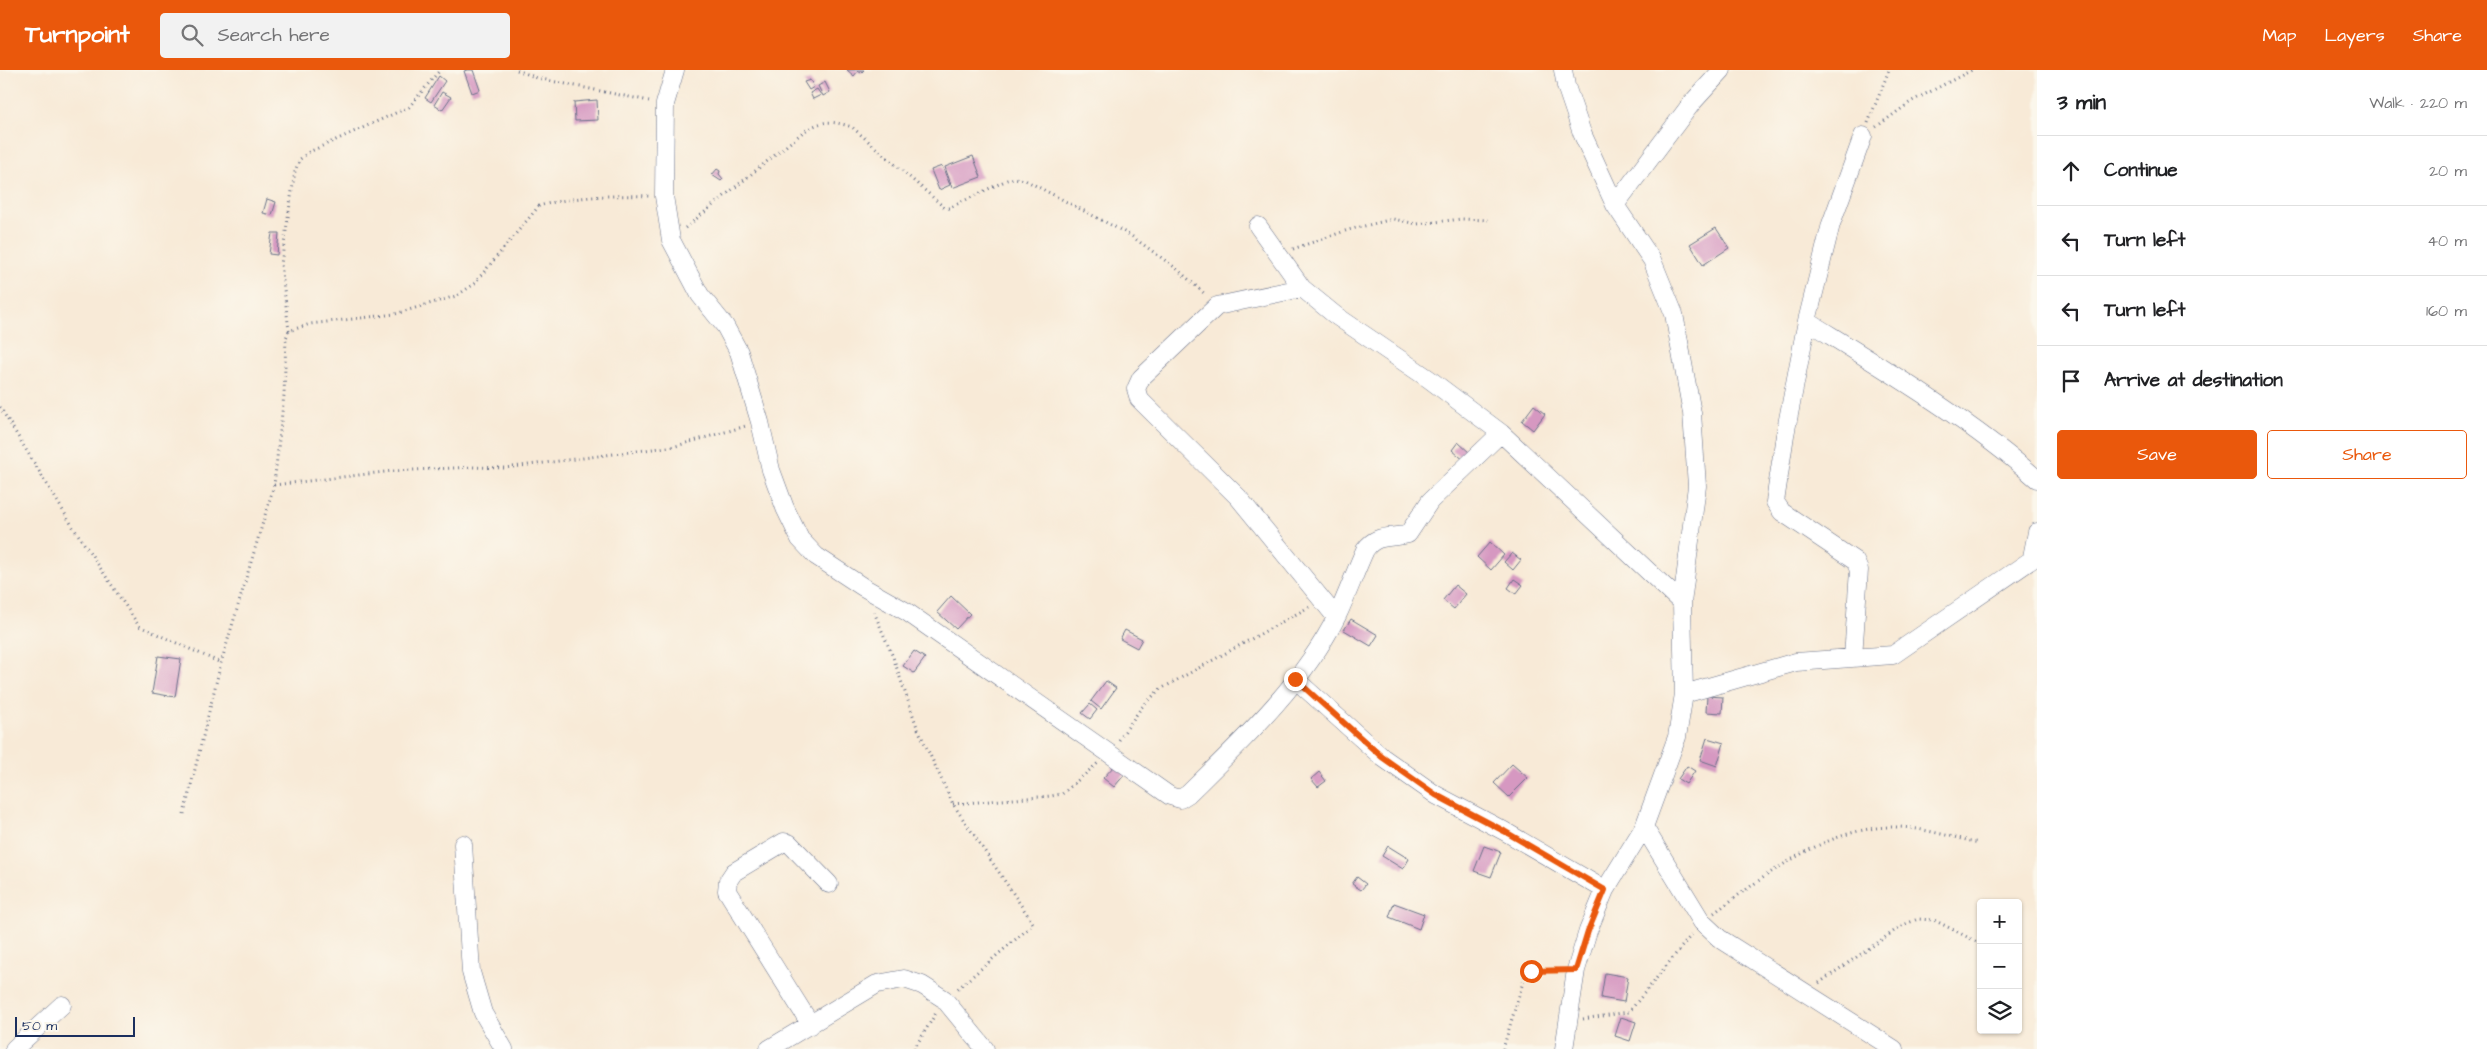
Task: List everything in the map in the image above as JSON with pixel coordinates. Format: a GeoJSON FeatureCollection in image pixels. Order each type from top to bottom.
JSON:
{"type":"FeatureCollection","features":[{"type":"Feature","properties":{"kind":"street"},"geometry":{"type":"LineString","coordinates":[[675,70],[664,104],[664,196],[671,240],[700,296],[733,339],[760,422],[772,470],[800,539],[816,556],[863,587],[907,612],[1110,752],[1170,796],[1180,799],[1188,794],[1257,726],[1295,679],[1336,617],[1370,542],[1378,537],[1408,534],[1414,529],[1430,501],[1501,433]]}},
{"type":"Feature","properties":{"kind":"street"},"geometry":{"type":"LineString","coordinates":[[1564,70],[1566,86],[1582,133],[1615,205],[1652,260],[1674,314],[1692,412],[1697,486],[1682,603],[1684,694],[1677,737],[1644,827],[1605,890],[1588,931],[1576,970],[1564,1049]]}},
{"type":"Feature","properties":{"kind":"street"},"geometry":{"type":"LineString","coordinates":[[1615,205],[1691,104],[1722,70]]}},
{"type":"Feature","properties":{"kind":"street"},"geometry":{"type":"LineString","coordinates":[[1853,657],[1859,570],[1855,560],[1782,512],[1775,502],[1785,435],[1807,321],[1831,224],[1863,136]]}},
{"type":"Feature","properties":{"kind":"street"},"geometry":{"type":"LineString","coordinates":[[1258,226],[1302,288],[1335,315],[1429,379],[1501,433],[1682,603]]}},
{"type":"Feature","properties":{"kind":"street"},"geometry":{"type":"LineString","coordinates":[[1302,288],[1217,306],[1140,378],[1136,388],[1139,399],[1238,496],[1324,599],[1336,617]]}},
{"type":"Feature","properties":{"kind":"street"},"geometry":{"type":"LineString","coordinates":[[1807,321],[1918,390],[2016,461],[2037,479]]}},
{"type":"Feature","properties":{"kind":"street"},"geometry":{"type":"LineString","coordinates":[[1684,694],[1796,662],[1882,656],[1903,650],[2035,557],[2037,532]]}},
{"type":"Feature","properties":{"kind":"street"},"geometry":{"type":"LineString","coordinates":[[1295,679],[1382,757],[1436,795],[1504,831],[1605,890]]}},
{"type":"Feature","properties":{"kind":"street"},"geometry":{"type":"LineString","coordinates":[[1644,827],[1702,922],[1719,938],[1806,991],[1894,1049]]}},
{"type":"Feature","properties":{"kind":"street"},"geometry":{"type":"LineString","coordinates":[[811,1025],[727,891],[728,880],[734,872],[784,842],[789,844],[829,884]]}},
{"type":"Feature","properties":{"kind":"street"},"geometry":{"type":"LineString","coordinates":[[464,844],[471,972],[483,1013],[504,1049]]}},
{"type":"Feature","properties":{"kind":"street"},"geometry":{"type":"LineString","coordinates":[[769,1049],[877,984],[904,979],[922,986],[944,999],[985,1049]]}},
{"type":"Feature","properties":{"kind":"street"},"geometry":{"type":"LineString","coordinates":[[14,1049],[62,1005]]}},
{"type":"Feature","properties":{"kind":"path"},"geometry":{"type":"LineString","coordinates":[[184,814],[220,663],[274,485],[284,396],[286,338],[289,331],[281,264],[295,171],[300,159],[309,152],[409,107],[440,70]]}},
{"type":"Feature","properties":{"kind":"path"},"geometry":{"type":"LineString","coordinates":[[517,70],[537,78],[562,84],[664,104]]}},
{"type":"Feature","properties":{"kind":"path"},"geometry":{"type":"LineString","coordinates":[[1863,136],[1889,70]]}},
{"type":"Feature","properties":{"kind":"path"},"geometry":{"type":"LineString","coordinates":[[1863,136],[1912,101],[1972,70]]}},
{"type":"Feature","properties":{"kind":"path"},"geometry":{"type":"LineString","coordinates":[[671,240],[816,123],[834,121],[852,127],[945,208],[1007,180],[1015,178],[1024,180],[1130,235],[1177,269],[1217,306]]}},
{"type":"Feature","properties":{"kind":"path"},"geometry":{"type":"LineString","coordinates":[[289,331],[310,324],[394,314],[456,296],[473,285],[539,206],[554,202],[615,196],[664,196]]}},
{"type":"Feature","properties":{"kind":"path"},"geometry":{"type":"LineString","coordinates":[[1278,254],[1348,230],[1393,219],[1417,224],[1462,219],[1488,220]]}},
{"type":"Feature","properties":{"kind":"path"},"geometry":{"type":"LineString","coordinates":[[0,406],[73,527],[139,626],[220,663]]}},
{"type":"Feature","properties":{"kind":"path"},"geometry":{"type":"LineString","coordinates":[[274,485],[393,471],[472,467],[505,468],[676,446],[760,422]]}},
{"type":"Feature","properties":{"kind":"path"},"geometry":{"type":"LineString","coordinates":[[863,587],[893,657],[917,727],[953,804],[1030,917],[1032,923],[1029,928],[944,999],[914,1049]]}},
{"type":"Feature","properties":{"kind":"path"},"geometry":{"type":"LineString","coordinates":[[953,804],[1062,794],[1110,752],[1141,708],[1159,690],[1324,599]]}},
{"type":"Feature","properties":{"kind":"path"},"geometry":{"type":"LineString","coordinates":[[1568,1021],[1629,1012],[1702,922],[1769,872],[1820,843],[1861,831],[1897,827],[1979,843]]}},
{"type":"Feature","properties":{"kind":"path"},"geometry":{"type":"LineString","coordinates":[[1806,991],[1903,925],[1918,919],[1934,920],[1977,942]]}},
{"type":"Feature","properties":{"kind":"path"},"geometry":{"type":"LineString","coordinates":[[1503,1049],[1526,972],[1576,970]]}},
{"type":"Feature","properties":{"kind":"building"},"geometry":{"type":"Polygon","coordinates":[[[473,70],[480,90],[472,93],[464,71],[473,70]]]}},
{"type":"Feature","properties":{"kind":"building"},"geometry":{"type":"Polygon","coordinates":[[[847,70],[864,70],[861,73],[858,71],[854,76],[847,70]]]}},
{"type":"Feature","properties":{"kind":"building"},"geometry":{"type":"Polygon","coordinates":[[[439,76],[445,81],[431,102],[425,98],[439,76]]]}},
{"type":"Feature","properties":{"kind":"building"},"geometry":{"type":"Polygon","coordinates":[[[810,80],[814,87],[809,90],[804,82],[810,80]]]}},
{"type":"Feature","properties":{"kind":"building"},"geometry":{"type":"Polygon","coordinates":[[[825,82],[830,92],[823,96],[818,86],[825,82]]]}},
{"type":"Feature","properties":{"kind":"building"},"geometry":{"type":"Polygon","coordinates":[[[817,89],[821,95],[813,99],[810,93],[817,89]]]}},
{"type":"Feature","properties":{"kind":"building"},"geometry":{"type":"Polygon","coordinates":[[[442,92],[451,97],[442,110],[434,105],[442,92]]]}},
{"type":"Feature","properties":{"kind":"building"},"geometry":{"type":"Polygon","coordinates":[[[597,100],[598,120],[575,121],[574,102],[597,100]]]}},
{"type":"Feature","properties":{"kind":"building"},"geometry":{"type":"Polygon","coordinates":[[[973,156],[981,177],[952,188],[945,167],[973,156]]]}},
{"type":"Feature","properties":{"kind":"building"},"geometry":{"type":"Polygon","coordinates":[[[942,166],[950,185],[939,190],[931,170],[942,166]]]}},
{"type":"Feature","properties":{"kind":"building"},"geometry":{"type":"Polygon","coordinates":[[[717,169],[720,171],[719,174],[723,179],[721,181],[712,175],[717,169]]]}},
{"type":"Feature","properties":{"kind":"building"},"geometry":{"type":"Polygon","coordinates":[[[267,199],[276,202],[272,215],[263,213],[267,199]]]}},
{"type":"Feature","properties":{"kind":"building"},"geometry":{"type":"Polygon","coordinates":[[[1716,228],[1729,248],[1703,265],[1690,244],[1716,228]]]}},
{"type":"Feature","properties":{"kind":"building"},"geometry":{"type":"Polygon","coordinates":[[[272,233],[279,233],[277,255],[269,254],[272,233]]]}},
{"type":"Feature","properties":{"kind":"building"},"geometry":{"type":"Polygon","coordinates":[[[1534,405],[1545,414],[1533,430],[1522,421],[1534,405]]]}},
{"type":"Feature","properties":{"kind":"building"},"geometry":{"type":"Polygon","coordinates":[[[1458,442],[1471,454],[1465,461],[1452,450],[1458,442]]]}},
{"type":"Feature","properties":{"kind":"building"},"geometry":{"type":"Polygon","coordinates":[[[1490,542],[1504,555],[1491,570],[1477,557],[1490,542]]]}},
{"type":"Feature","properties":{"kind":"building"},"geometry":{"type":"Polygon","coordinates":[[[1512,553],[1521,560],[1513,570],[1504,562],[1512,553]]]}},
{"type":"Feature","properties":{"kind":"building"},"geometry":{"type":"Polygon","coordinates":[[[1514,579],[1523,585],[1516,594],[1508,588],[1514,579]]]}},
{"type":"Feature","properties":{"kind":"building"},"geometry":{"type":"Polygon","coordinates":[[[1455,585],[1466,594],[1454,609],[1443,600],[1455,585]]]}},
{"type":"Feature","properties":{"kind":"building"},"geometry":{"type":"Polygon","coordinates":[[[951,596],[970,614],[956,629],[937,612],[951,596]]]}},
{"type":"Feature","properties":{"kind":"building"},"geometry":{"type":"Polygon","coordinates":[[[1351,619],[1378,635],[1371,646],[1344,630],[1351,619]]]}},
{"type":"Feature","properties":{"kind":"building"},"geometry":{"type":"Polygon","coordinates":[[[1125,630],[1142,639],[1137,648],[1120,639],[1125,630]]]}},
{"type":"Feature","properties":{"kind":"building"},"geometry":{"type":"Polygon","coordinates":[[[914,651],[925,658],[914,673],[903,666],[914,651]]]}},
{"type":"Feature","properties":{"kind":"building"},"geometry":{"type":"Polygon","coordinates":[[[158,656],[181,659],[175,697],[152,693],[158,656]]]}},
{"type":"Feature","properties":{"kind":"building"},"geometry":{"type":"Polygon","coordinates":[[[1106,681],[1116,688],[1101,709],[1091,701],[1106,681]]]}},
{"type":"Feature","properties":{"kind":"building"},"geometry":{"type":"Polygon","coordinates":[[[1707,696],[1723,697],[1722,713],[1706,712],[1707,696]]]}},
{"type":"Feature","properties":{"kind":"building"},"geometry":{"type":"Polygon","coordinates":[[[1090,704],[1097,710],[1090,719],[1082,713],[1090,704]]]}},
{"type":"Feature","properties":{"kind":"building"},"geometry":{"type":"Polygon","coordinates":[[[1707,738],[1724,743],[1717,766],[1700,760],[1707,738]]]}},
{"type":"Feature","properties":{"kind":"building"},"geometry":{"type":"Polygon","coordinates":[[[1116,764],[1126,773],[1114,787],[1103,778],[1116,764]]]}},
{"type":"Feature","properties":{"kind":"building"},"geometry":{"type":"Polygon","coordinates":[[[1512,764],[1528,778],[1509,797],[1494,783],[1512,764]]]}},
{"type":"Feature","properties":{"kind":"building"},"geometry":{"type":"Polygon","coordinates":[[[1687,766],[1695,771],[1686,784],[1678,779],[1687,766]]]}},
{"type":"Feature","properties":{"kind":"building"},"geometry":{"type":"Polygon","coordinates":[[[1319,772],[1326,781],[1318,787],[1311,779],[1319,772]]]}},
{"type":"Feature","properties":{"kind":"building"},"geometry":{"type":"Polygon","coordinates":[[[1388,846],[1409,859],[1403,869],[1382,856],[1388,846]]]}},
{"type":"Feature","properties":{"kind":"building"},"geometry":{"type":"Polygon","coordinates":[[[1484,846],[1501,852],[1491,877],[1474,871],[1484,846]]]}},
{"type":"Feature","properties":{"kind":"building"},"geometry":{"type":"Polygon","coordinates":[[[1357,877],[1366,884],[1361,890],[1352,884],[1357,877]]]}},
{"type":"Feature","properties":{"kind":"building"},"geometry":{"type":"Polygon","coordinates":[[[1394,903],[1424,914],[1419,929],[1389,917],[1394,903]]]}},
{"type":"Feature","properties":{"kind":"building"},"geometry":{"type":"Polygon","coordinates":[[[1605,973],[1628,977],[1624,1002],[1601,998],[1605,973]]]}},
{"type":"Feature","properties":{"kind":"building"},"geometry":{"type":"Polygon","coordinates":[[[1621,1017],[1636,1022],[1630,1041],[1615,1036],[1621,1017]]]}},
{"type":"Feature","properties":{"kind":"route"},"geometry":{"type":"LineString","coordinates":[[1295,679],[1382,757],[1436,795],[1504,831],[1605,890],[1588,931],[1576,970],[1531,971]]}}]}
